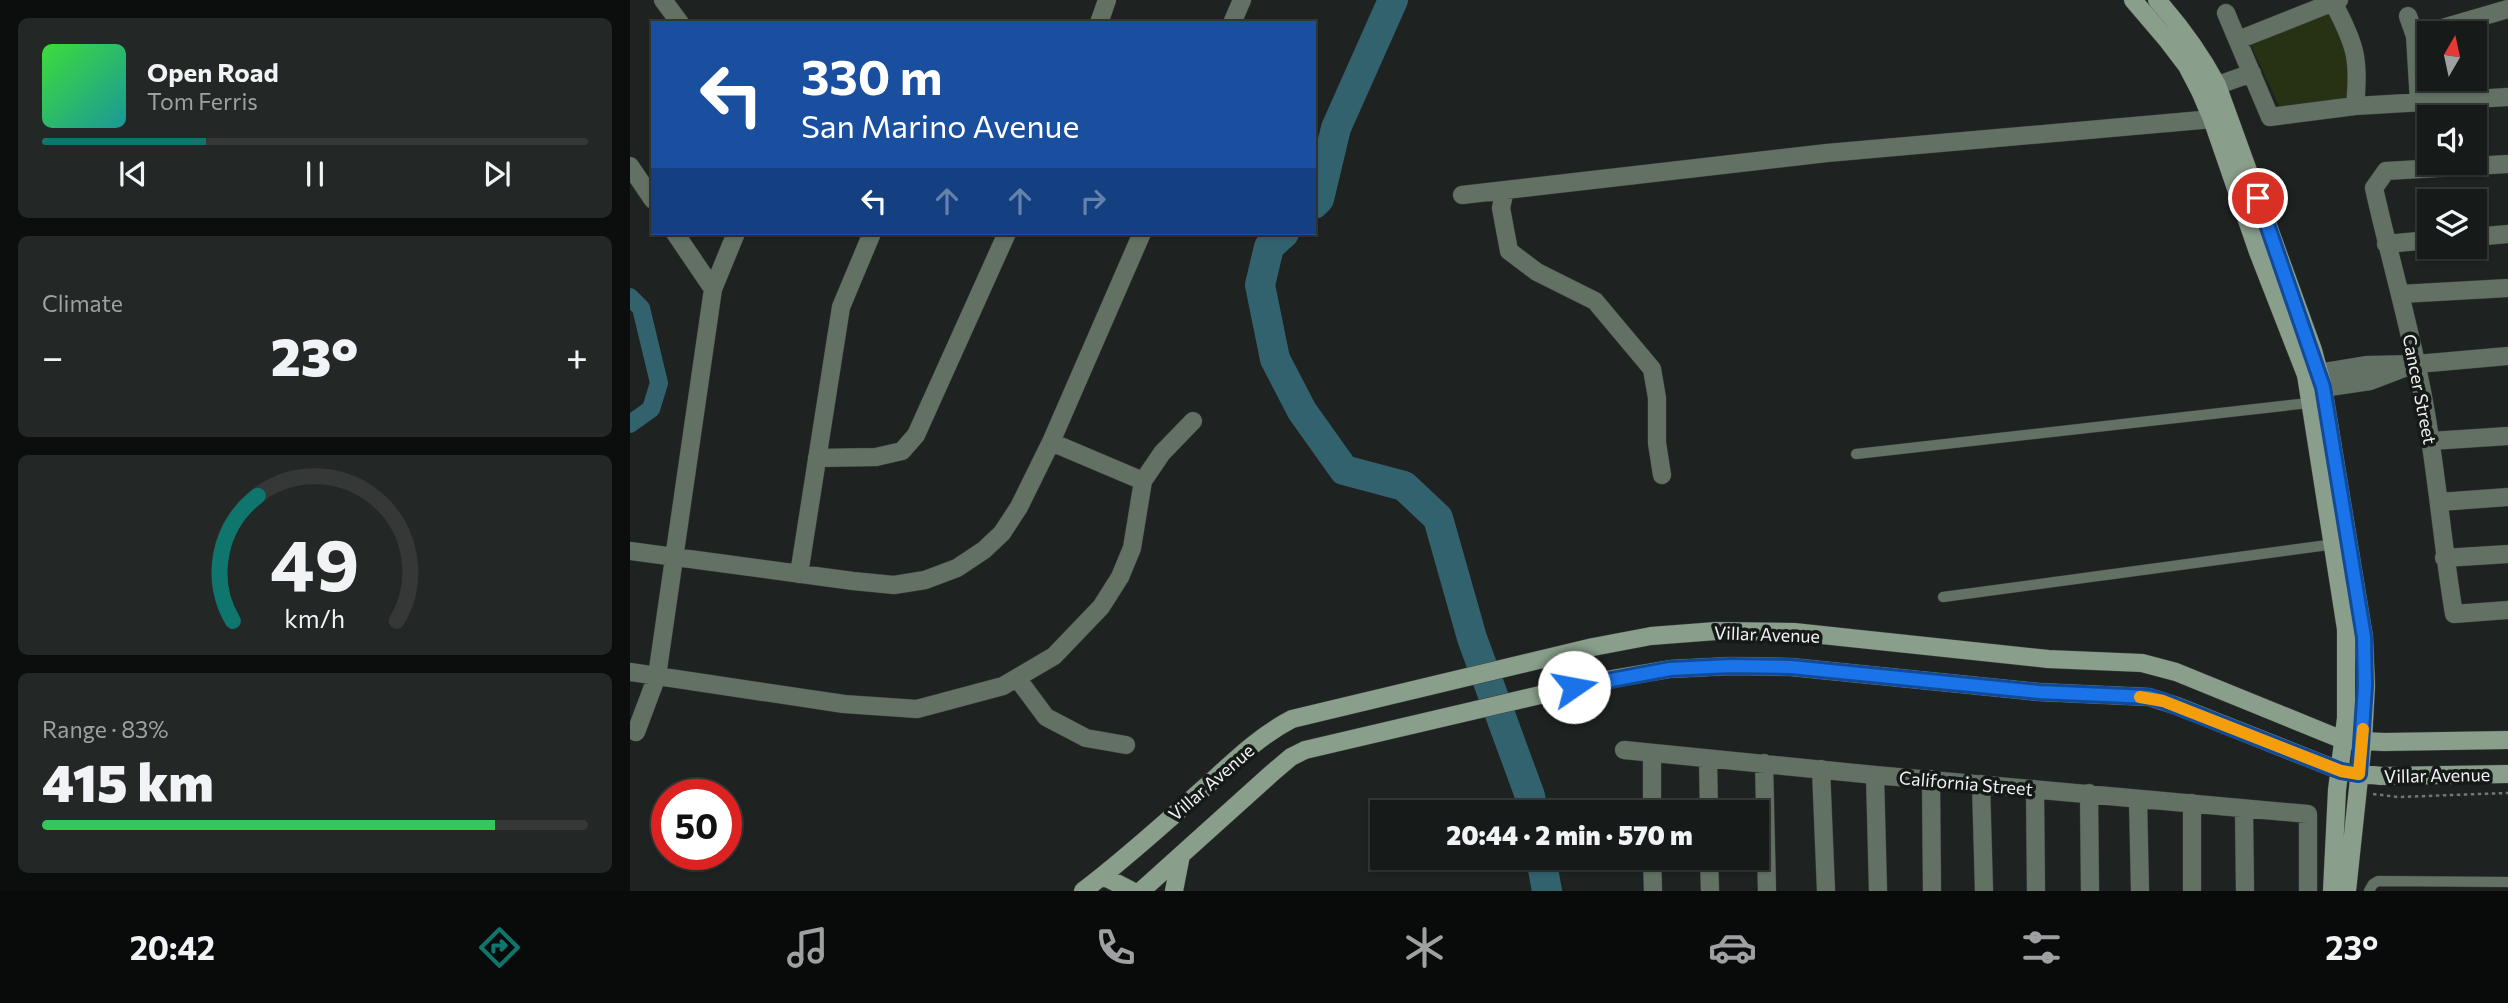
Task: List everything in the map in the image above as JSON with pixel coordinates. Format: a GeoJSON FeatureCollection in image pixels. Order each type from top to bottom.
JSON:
{"type":"FeatureCollection","features":[{"type":"Feature","properties":{"kind":"main road"},"geometry":{"type":"LineString","coordinates":[[2133,0],[2187,66],[2209,88]]}},
{"type":"Feature","properties":{"kind":"main road"},"geometry":{"type":"LineString","coordinates":[[2157,0],[2202,55],[2209,88],[2274,242],[2313,386],[2342,543],[2364,637],[2363,741],[2347,891]]}},
{"type":"Feature","properties":{"kind":"main road"},"geometry":{"type":"LineString","coordinates":[[2221,118],[2258,252],[2313,386]]}},
{"type":"Feature","properties":{"kind":"main road"},"geometry":{"type":"LineString","coordinates":[[2258,252],[2274,242]]}},
{"type":"Feature","properties":{"kind":"main road"},"geometry":{"type":"LineString","coordinates":[[2332,891],[2337,790],[2346,718],[2342,543]]}},
{"type":"Feature","properties":{"kind":"main road","name":"Villar Avenue"},"geometry":{"type":"LineString","coordinates":[[1083,891],[1105,883],[1274,728],[1306,714],[1651,636],[1716,631],[1794,632],[2048,659],[2142,663],[2176,671],[2343,740],[2508,740]]}},
{"type":"Feature","properties":{"kind":"main road","name":"Villar Avenue"},"geometry":{"type":"LineString","coordinates":[[1141,891],[1291,757],[1318,746],[1600,681],[1670,669],[1791,667],[2039,692],[2149,697],[2341,771],[2381,776],[2508,774]]}},
{"type":"Feature","properties":{"kind":"main road"},"geometry":{"type":"LineString","coordinates":[[1174,891],[1181,855]]}},
{"type":"Feature","properties":{"kind":"main road"},"geometry":{"type":"LineString","coordinates":[[1105,883],[1132,891]]}},
{"type":"Feature","properties":{"kind":"street"},"geometry":{"type":"LineString","coordinates":[[663,0],[679,21]]}},
{"type":"Feature","properties":{"kind":"street"},"geometry":{"type":"LineString","coordinates":[[1100,21],[1107,0]]}},
{"type":"Feature","properties":{"kind":"street"},"geometry":{"type":"LineString","coordinates":[[1233,21],[1242,0]]}},
{"type":"Feature","properties":{"kind":"street"},"geometry":{"type":"LineString","coordinates":[[2416,36],[2508,10],[2506,0]]}},
{"type":"Feature","properties":{"kind":"street"},"geometry":{"type":"LineString","coordinates":[[2238,40],[2336,1],[2353,41],[2358,76],[2355,106]]}},
{"type":"Feature","properties":{"kind":"street"},"geometry":{"type":"LineString","coordinates":[[2226,13],[2270,117],[2355,106],[2508,97]]}},
{"type":"Feature","properties":{"kind":"street"},"geometry":{"type":"LineString","coordinates":[[2408,16],[2416,36],[2418,102]]}},
{"type":"Feature","properties":{"kind":"street"},"geometry":{"type":"LineString","coordinates":[[2209,88],[2252,73]]}},
{"type":"Feature","properties":{"kind":"street"},"geometry":{"type":"LineString","coordinates":[[1462,195],[1827,153],[2221,118]]}},
{"type":"Feature","properties":{"kind":"street","name":"Cancer Street"},"geometry":{"type":"LineString","coordinates":[[2508,164],[2386,171],[2374,188],[2417,364],[2431,441],[2444,558],[2454,614],[2508,610]]}},
{"type":"Feature","properties":{"kind":"street"},"geometry":{"type":"LineString","coordinates":[[630,166],[651,197]]}},
{"type":"Feature","properties":{"kind":"street"},"geometry":{"type":"LineString","coordinates":[[1505,190],[1502,208],[1509,251],[1537,272],[1595,301],[1653,369],[1657,398],[1657,443],[1662,475]]}},
{"type":"Feature","properties":{"kind":"street"},"geometry":{"type":"LineString","coordinates":[[2487,236],[2508,234]]}},
{"type":"Feature","properties":{"kind":"street"},"geometry":{"type":"LineString","coordinates":[[676,235],[713,289]]}},
{"type":"Feature","properties":{"kind":"street"},"geometry":{"type":"LineString","coordinates":[[636,732],[656,676],[713,289],[735,235]]}},
{"type":"Feature","properties":{"kind":"street"},"geometry":{"type":"LineString","coordinates":[[799,574],[841,307],[871,235]]}},
{"type":"Feature","properties":{"kind":"street"},"geometry":{"type":"LineString","coordinates":[[817,458],[876,457],[902,451],[916,435],[1006,235]]}},
{"type":"Feature","properties":{"kind":"street"},"geometry":{"type":"LineString","coordinates":[[630,551],[894,584],[925,580],[957,568],[984,550],[1002,533],[1019,507],[1051,442],[1141,235]]}},
{"type":"Feature","properties":{"kind":"street"},"geometry":{"type":"LineString","coordinates":[[2386,244],[2417,241]]}},
{"type":"Feature","properties":{"kind":"street"},"geometry":{"type":"LineString","coordinates":[[2401,294],[2508,288]]}},
{"type":"Feature","properties":{"kind":"street"},"geometry":{"type":"LineString","coordinates":[[2313,386],[2370,381],[2417,364],[2508,356]]}},
{"type":"Feature","properties":{"kind":"street"},"geometry":{"type":"LineString","coordinates":[[630,672],[844,704],[917,709],[1003,686],[1054,656],[1101,607],[1121,577],[1132,548],[1143,481],[1162,453],[1193,421]]}},
{"type":"Feature","properties":{"kind":"street"},"geometry":{"type":"LineString","coordinates":[[2431,441],[2508,436]]}},
{"type":"Feature","properties":{"kind":"street"},"geometry":{"type":"LineString","coordinates":[[1051,442],[1143,481]]}},
{"type":"Feature","properties":{"kind":"street"},"geometry":{"type":"LineString","coordinates":[[2439,502],[2508,497]]}},
{"type":"Feature","properties":{"kind":"street"},"geometry":{"type":"LineString","coordinates":[[2444,558],[2508,554]]}},
{"type":"Feature","properties":{"kind":"street"},"geometry":{"type":"LineString","coordinates":[[1017,678],[1046,717],[1086,738],[1126,745]]}},
{"type":"Feature","properties":{"kind":"street","name":"California Street"},"geometry":{"type":"LineString","coordinates":[[1624,750],[2308,814],[2308,891]]}},
{"type":"Feature","properties":{"kind":"street"},"geometry":{"type":"LineString","coordinates":[[1652,753],[1652,800]]}},
{"type":"Feature","properties":{"kind":"street"},"geometry":{"type":"LineString","coordinates":[[1708,759],[1709,800]]}},
{"type":"Feature","properties":{"kind":"street"},"geometry":{"type":"LineString","coordinates":[[1764,763],[1767,891]]}},
{"type":"Feature","properties":{"kind":"street"},"geometry":{"type":"LineString","coordinates":[[1821,769],[1826,891]]}},
{"type":"Feature","properties":{"kind":"street"},"geometry":{"type":"LineString","coordinates":[[1875,775],[1878,891]]}},
{"type":"Feature","properties":{"kind":"street"},"geometry":{"type":"LineString","coordinates":[[1931,779],[1932,891]]}},
{"type":"Feature","properties":{"kind":"street"},"geometry":{"type":"LineString","coordinates":[[1981,784],[1984,891]]}},
{"type":"Feature","properties":{"kind":"street"},"geometry":{"type":"LineString","coordinates":[[2035,789],[2036,891]]}},
{"type":"Feature","properties":{"kind":"street"},"geometry":{"type":"LineString","coordinates":[[2088,793],[2090,891]]}},
{"type":"Feature","properties":{"kind":"street"},"geometry":{"type":"LineString","coordinates":[[2138,799],[2140,891]]}},
{"type":"Feature","properties":{"kind":"street"},"geometry":{"type":"LineString","coordinates":[[2192,803],[2192,891]]}},
{"type":"Feature","properties":{"kind":"street"},"geometry":{"type":"LineString","coordinates":[[2244,809],[2245,891]]}},
{"type":"Feature","properties":{"kind":"street"},"geometry":{"type":"LineString","coordinates":[[1653,870],[1653,891]]}},
{"type":"Feature","properties":{"kind":"street"},"geometry":{"type":"LineString","coordinates":[[1709,870],[1710,891]]}},
{"type":"Feature","properties":{"kind":"lane"},"geometry":{"type":"LineString","coordinates":[[1856,454],[2313,386]]}},
{"type":"Feature","properties":{"kind":"lane"},"geometry":{"type":"LineString","coordinates":[[1943,597],[2342,543]]}},
{"type":"Feature","properties":{"kind":"lane"},"geometry":{"type":"LineString","coordinates":[[2370,891],[2378,881],[2508,882]]}},
{"type":"Feature","properties":{"kind":"path"},"geometry":{"type":"LineString","coordinates":[[2379,794],[2398,797],[2508,793]]}},
{"type":"Feature","properties":{"kind":"green space"},"geometry":{"type":"Polygon","coordinates":[[[2331,9],[2349,54],[2348,99],[2279,106],[2249,41],[2331,9]]]}},
{"type":"Feature","properties":{"kind":"waterway"},"geometry":{"type":"LineString","coordinates":[[1316,202],[1319,199],[1336,128],[1393,0]]}},
{"type":"Feature","properties":{"kind":"waterway"},"geometry":{"type":"LineString","coordinates":[[1282,235],[1269,247],[1260,285],[1275,359],[1302,411],[1344,470],[1404,486],[1438,518],[1472,638],[1531,800]]}},
{"type":"Feature","properties":{"kind":"waterway"},"geometry":{"type":"LineString","coordinates":[[630,297],[641,308],[659,383],[651,409],[630,424]]}},
{"type":"Feature","properties":{"kind":"waterway"},"geometry":{"type":"LineString","coordinates":[[1543,870],[1547,891]]}},
{"type":"Feature","properties":{"kind":"slow traffic"},"geometry":{"type":"LineString","coordinates":[[2140,697],[2163,701],[2341,771],[2359,774],[2363,729]]}},
{"type":"Feature","properties":{"kind":"route"},"geometry":{"type":"LineString","coordinates":[[1574,687],[1670,669],[1791,667],[2039,692],[2149,697],[2341,771],[2359,774],[2363,741],[2364,637],[2323,387],[2258,198]]}}]}
